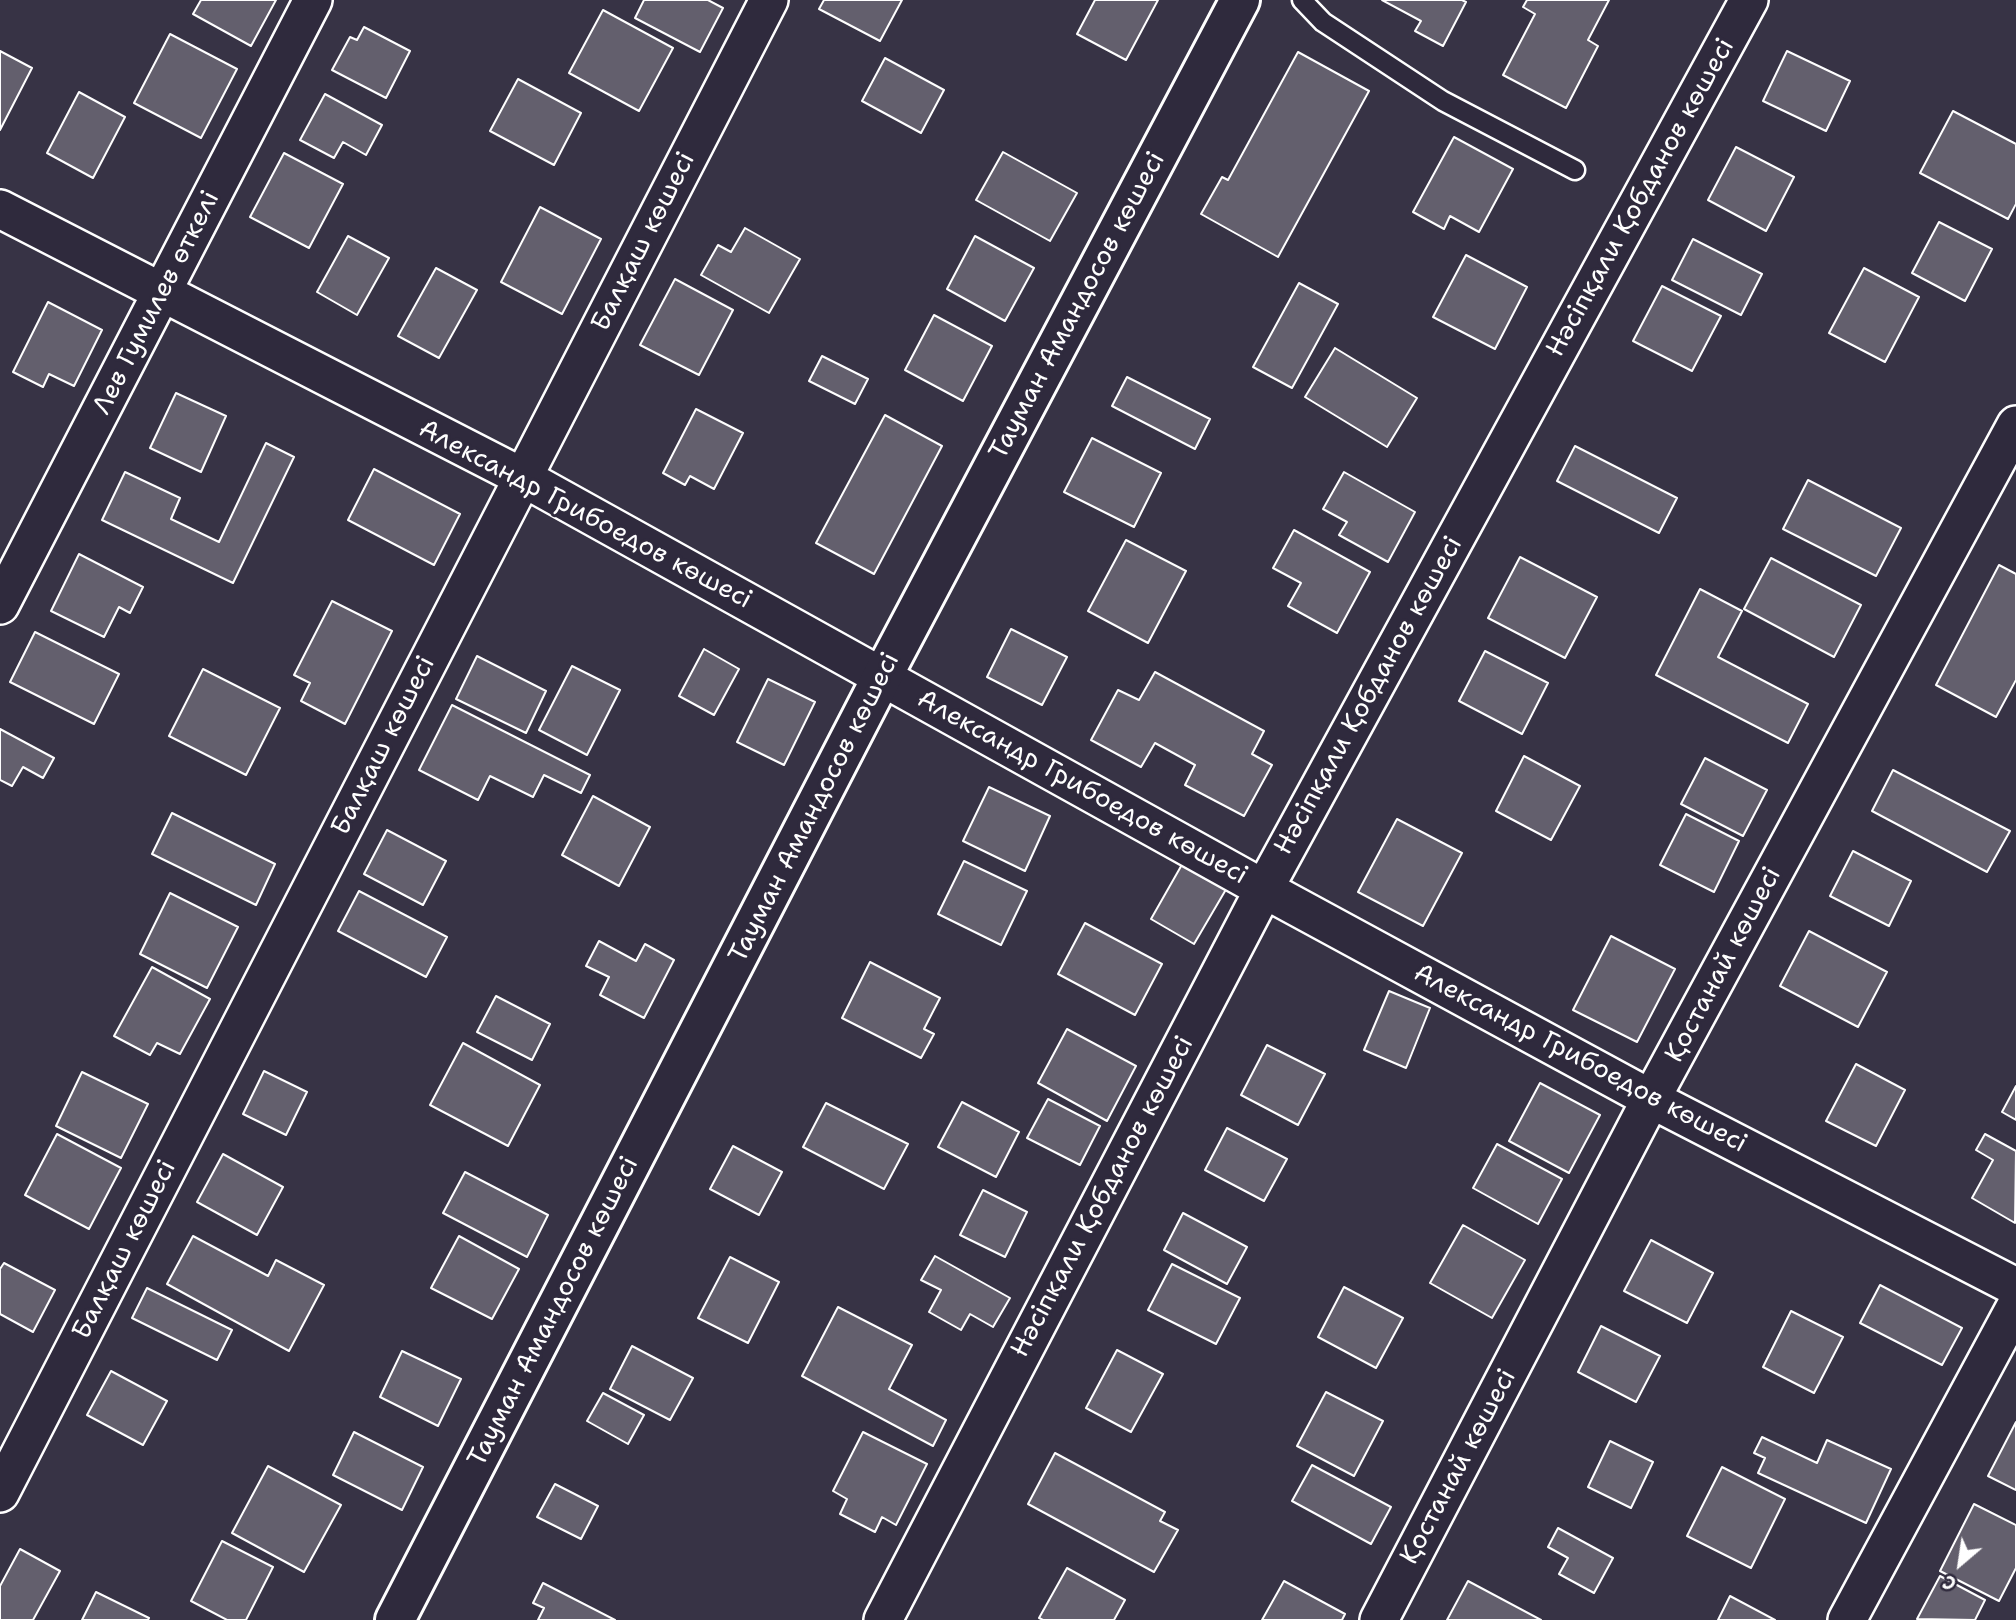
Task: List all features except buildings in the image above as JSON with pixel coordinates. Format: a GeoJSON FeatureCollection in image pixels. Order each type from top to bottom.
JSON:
{"type":"FeatureCollection","features":[{"type":"Feature","properties":{"kind":"main road","name":"Тауман Амандосов көшесі"},"geometry":{"type":"LineString","coordinates":[[395,1620],[882,677],[1240,0]]}},
{"type":"Feature","properties":{"kind":"street","name":"Лев Гумилев өткелі"},"geometry":{"type":"LineString","coordinates":[[0,605],[313,0]]}},
{"type":"Feature","properties":{"kind":"street","name":"Балқаш көшесі"},"geometry":{"type":"LineString","coordinates":[[0,1493],[769,0]]}},
{"type":"Feature","properties":{"kind":"street","name":"Нәсіпқали Қобданов көшесі"},"geometry":{"type":"LineString","coordinates":[[883,1620],[1264,889],[1749,0]]}},
{"type":"Feature","properties":{"kind":"street","name":"Александр Грибоедов көшесі"},"geometry":{"type":"LineString","coordinates":[[0,209],[522,477],[1264,889],[1651,1099],[2016,1287]]}},
{"type":"Feature","properties":{"kind":"street","name":"Қостанай көшесі"},"geometry":{"type":"LineString","coordinates":[[1379,1620],[1651,1099],[2016,425]]}},
{"type":"Feature","properties":{"kind":"street"},"geometry":{"type":"LineString","coordinates":[[1847,1620],[2016,1306]]}},
{"type":"Feature","properties":{"kind":"lane"},"geometry":{"type":"LineString","coordinates":[[1302,0],[1323,22],[1443,101],[1575,170]]}}]}
